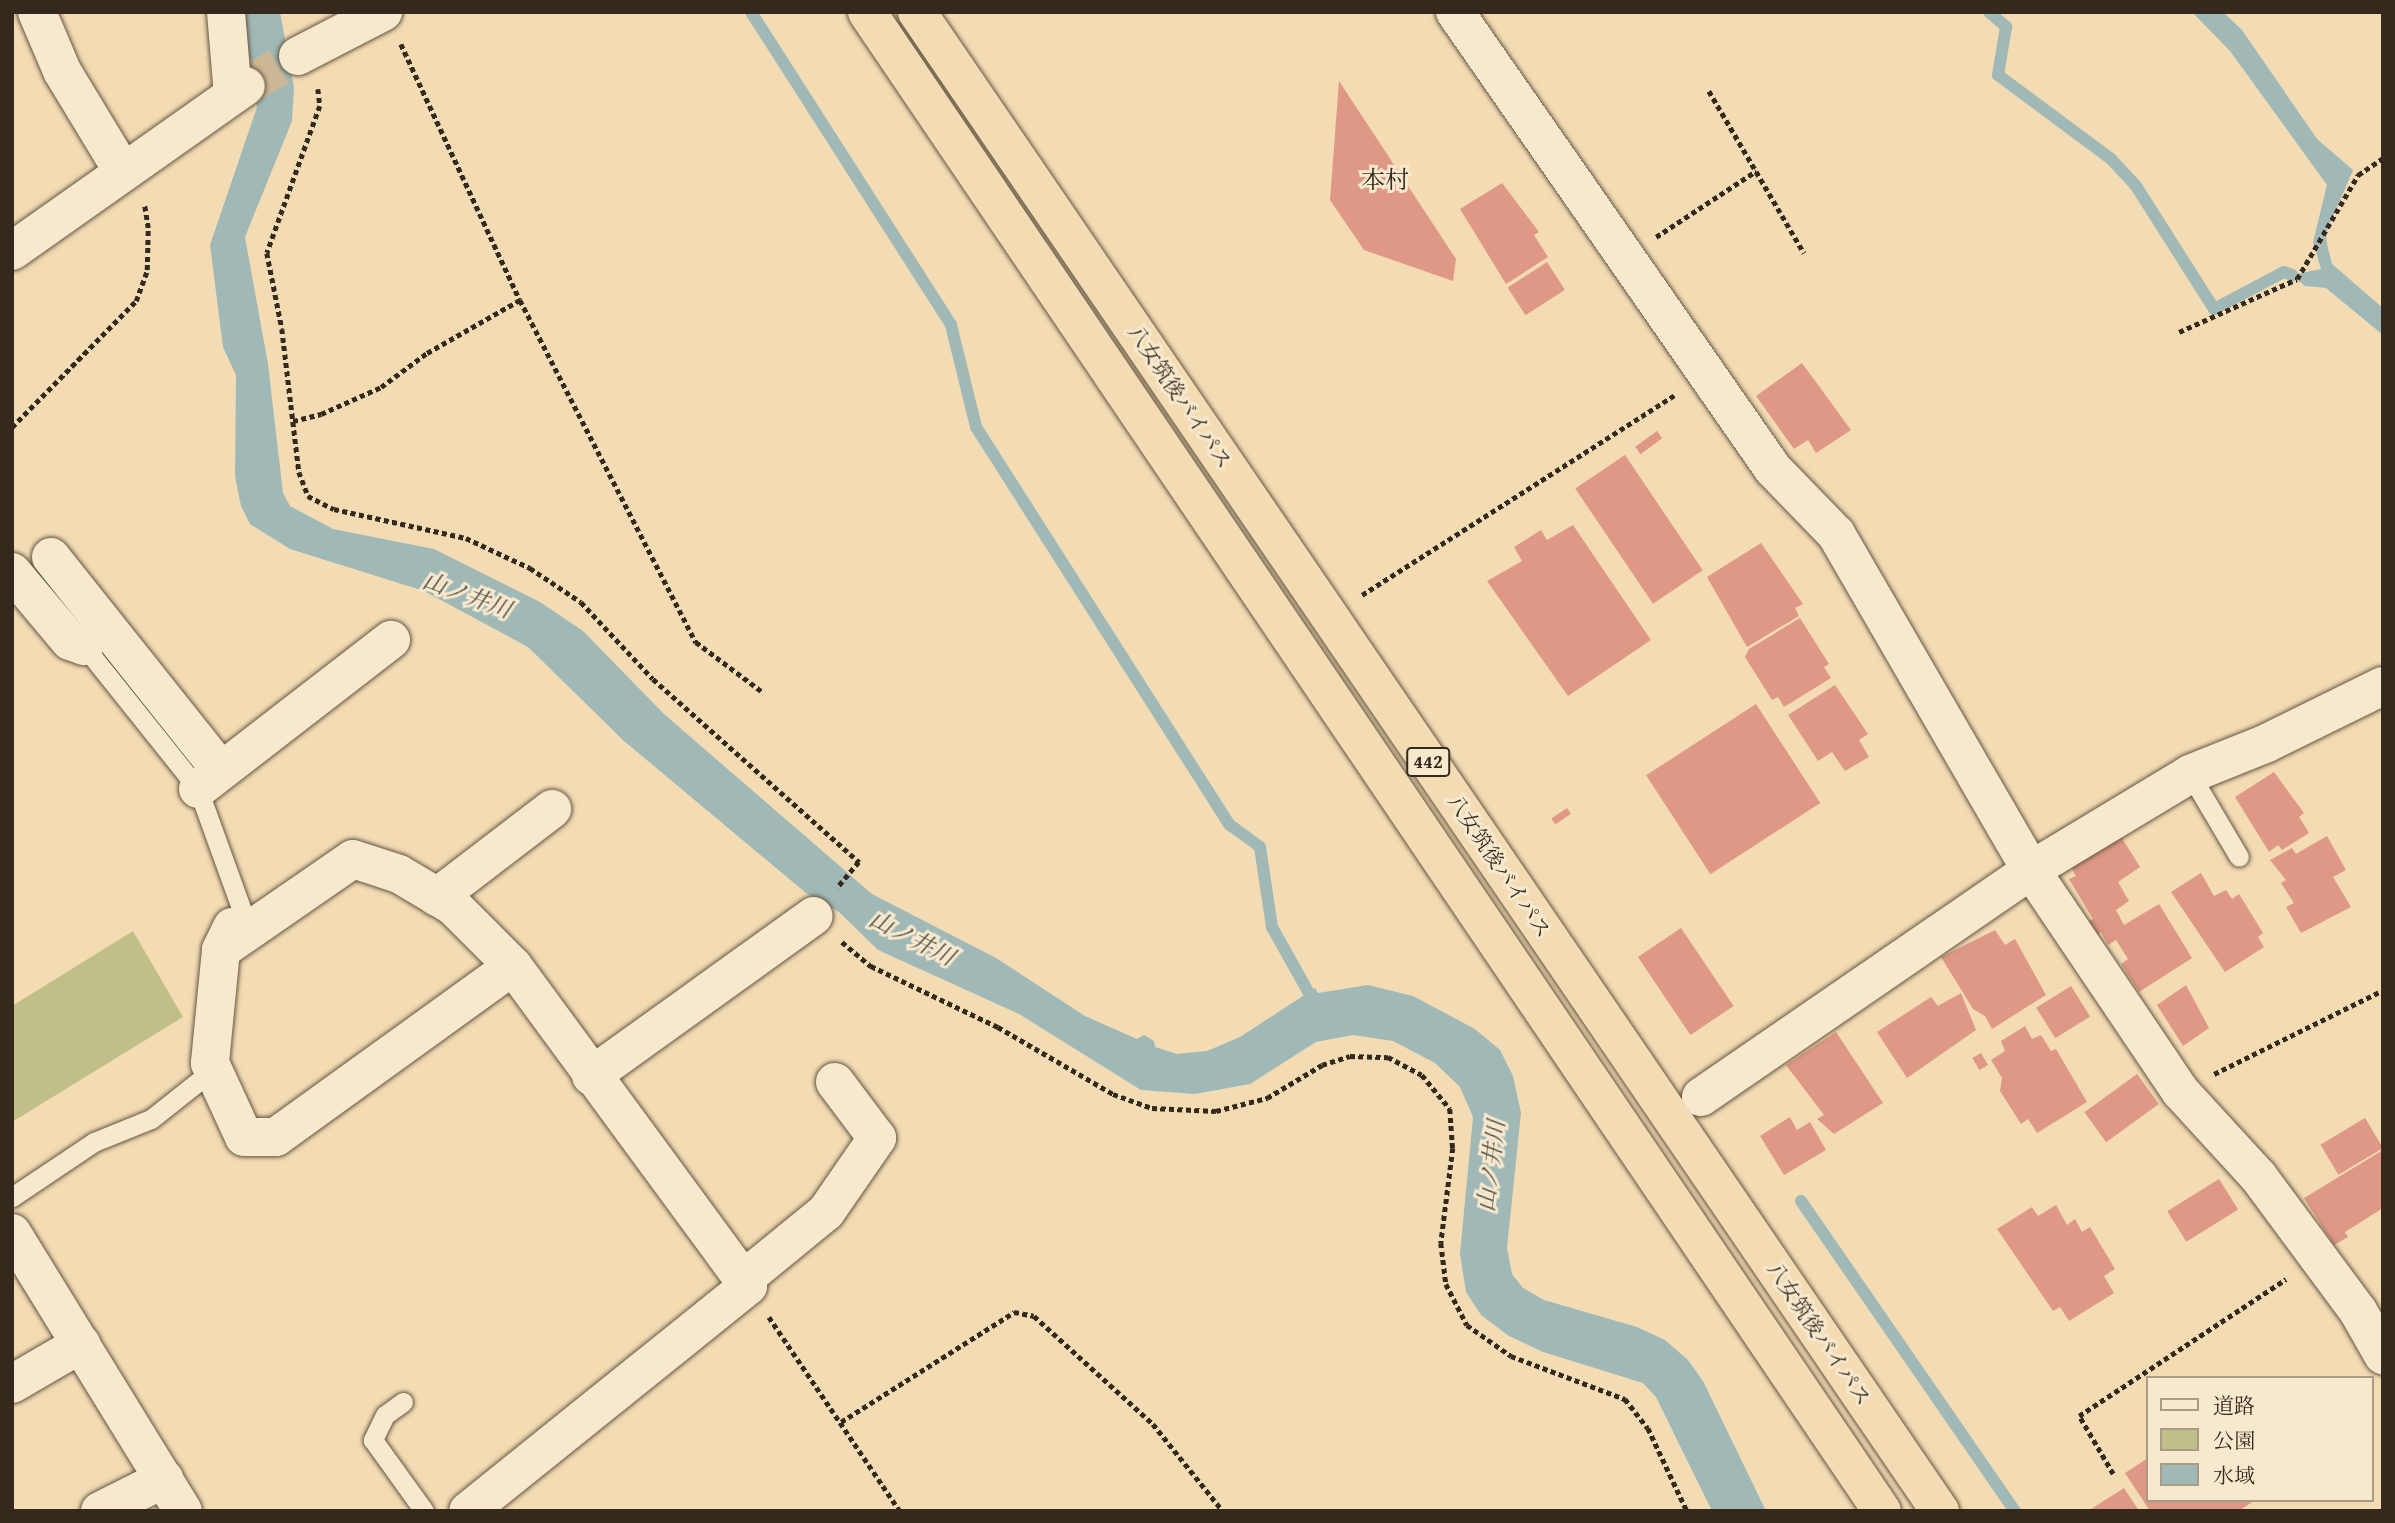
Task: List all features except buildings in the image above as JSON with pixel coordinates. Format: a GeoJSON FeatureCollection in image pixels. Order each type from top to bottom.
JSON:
{"type":"FeatureCollection","features":[{"type":"Feature","properties":{"kind":"highway","name":"八女筑後バイパス"},"geometry":{"type":"LineString","coordinates":[[867,12],[1882,1511]]}},
{"type":"Feature","properties":{"kind":"highway","name":"八女筑後バイパス"},"geometry":{"type":"LineString","coordinates":[[917,12],[1940,1511]]}},
{"type":"Feature","properties":{"kind":"street"},"geometry":{"type":"LineString","coordinates":[[12,29],[37,12],[62,71],[128,166]]}},
{"type":"Feature","properties":{"kind":"street"},"geometry":{"type":"LineString","coordinates":[[12,251],[128,166],[240,91],[226,12]]}},
{"type":"Feature","properties":{"kind":"street"},"geometry":{"type":"LineString","coordinates":[[1455,12],[1623,259],[1773,469],[1836,534],[2031,870],[2180,1091],[2258,1176],[2316,1259],[2370,1304],[2383,1355]]}},
{"type":"Feature","properties":{"kind":"street"},"geometry":{"type":"LineString","coordinates":[[302,54],[390,25]]}},
{"type":"Feature","properties":{"kind":"street"},"geometry":{"type":"LineString","coordinates":[[12,560],[53,560],[209,780],[391,640]]}},
{"type":"Feature","properties":{"kind":"street"},"geometry":{"type":"LineString","coordinates":[[12,573],[71,641],[84,646]]}},
{"type":"Feature","properties":{"kind":"street"},"geometry":{"type":"LineString","coordinates":[[1701,1097],[2031,870],[2190,774],[2267,743],[2383,686]]}},
{"type":"Feature","properties":{"kind":"street"},"geometry":{"type":"LineString","coordinates":[[437,897],[552,809]]}},
{"type":"Feature","properties":{"kind":"street"},"geometry":{"type":"LineString","coordinates":[[221,950],[353,859],[400,874],[453,906],[513,966],[591,1076],[746,1282]]}},
{"type":"Feature","properties":{"kind":"street"},"geometry":{"type":"LineString","coordinates":[[241,908],[221,950],[211,1020],[214,1069],[244,1137],[276,1137],[513,966]]}},
{"type":"Feature","properties":{"kind":"street"},"geometry":{"type":"LineString","coordinates":[[591,1076],[813,917]]}},
{"type":"Feature","properties":{"kind":"street"},"geometry":{"type":"LineString","coordinates":[[468,1511],[746,1282],[826,1212],[877,1138],[835,1082]]}},
{"type":"Feature","properties":{"kind":"street"},"geometry":{"type":"LineString","coordinates":[[12,1233],[174,1495],[100,1511]]}},
{"type":"Feature","properties":{"kind":"street"},"geometry":{"type":"LineString","coordinates":[[12,1384],[81,1344]]}},
{"type":"Feature","properties":{"kind":"lane"},"geometry":{"type":"LineString","coordinates":[[84,646],[209,780],[241,908]]}},
{"type":"Feature","properties":{"kind":"lane"},"geometry":{"type":"LineString","coordinates":[[2190,774],[2239,857]]}},
{"type":"Feature","properties":{"kind":"lane"},"geometry":{"type":"LineString","coordinates":[[12,1197],[94,1142],[151,1119],[214,1069]]}},
{"type":"Feature","properties":{"kind":"lane"},"geometry":{"type":"LineString","coordinates":[[403,1402],[385,1415],[373,1440],[424,1511]]}},
{"type":"Feature","properties":{"kind":"path"},"geometry":{"type":"LineString","coordinates":[[390,25],[520,300],[696,642],[764,693]]}},
{"type":"Feature","properties":{"kind":"path"},"geometry":{"type":"LineString","coordinates":[[302,54],[320,106],[267,253],[299,472],[307,496],[334,509],[466,538],[530,568],[581,602],[653,679],[859,862],[813,917],[871,966],[998,1027],[1112,1094],[1152,1108],[1216,1111],[1267,1098],[1322,1065],[1350,1056],[1388,1057],[1422,1075],[1450,1109],[1452,1149],[1441,1243],[1446,1284],[1467,1325],[1511,1356],[1625,1399],[1647,1428],[1688,1511]]}},
{"type":"Feature","properties":{"kind":"path"},"geometry":{"type":"LineString","coordinates":[[1709,92],[1804,253]]}},
{"type":"Feature","properties":{"kind":"path"},"geometry":{"type":"LineString","coordinates":[[2179,332],[2297,279],[2358,175],[2383,158]]}},
{"type":"Feature","properties":{"kind":"path"},"geometry":{"type":"LineString","coordinates":[[12,427],[136,301],[147,270],[148,228],[128,166]]}},
{"type":"Feature","properties":{"kind":"path"},"geometry":{"type":"LineString","coordinates":[[1623,259],[1756,171]]}},
{"type":"Feature","properties":{"kind":"path"},"geometry":{"type":"LineString","coordinates":[[293,421],[321,415],[381,387],[427,353],[520,300]]}},
{"type":"Feature","properties":{"kind":"path"},"geometry":{"type":"LineString","coordinates":[[1360,596],[1706,375]]}},
{"type":"Feature","properties":{"kind":"path"},"geometry":{"type":"LineString","coordinates":[[2180,1091],[2383,990]]}},
{"type":"Feature","properties":{"kind":"path"},"geometry":{"type":"LineString","coordinates":[[2113,1474],[2079,1416],[2316,1259]]}},
{"type":"Feature","properties":{"kind":"path"},"geometry":{"type":"LineString","coordinates":[[746,1282],[900,1511]]}},
{"type":"Feature","properties":{"kind":"path"},"geometry":{"type":"LineString","coordinates":[[841,1422],[1014,1312],[1034,1316],[1153,1424],[1223,1511]]}},
{"type":"Feature","properties":{"kind":"green space"},"geometry":{"type":"Polygon","coordinates":[[[133,931],[183,1017],[12,1122],[12,1006],[133,931]]]}},
{"type":"Feature","properties":{"kind":"water","name":"山ノ井川"},"geometry":{"type":"Polygon","coordinates":[[[242,12],[280,12],[294,88],[292,121],[245,237],[268,364],[283,493],[290,506],[333,529],[434,549],[540,602],[583,631],[664,714],[872,894],[996,958],[1085,1016],[1137,1039],[1144,1035],[1154,1041],[1155,1047],[1177,1054],[1207,1051],[1240,1037],[1315,988],[1318,993],[1368,985],[1413,996],[1475,1029],[1500,1050],[1513,1076],[1521,1113],[1507,1248],[1512,1274],[1523,1288],[1544,1300],[1637,1327],[1665,1340],[1688,1360],[1703,1381],[1766,1511],[1712,1511],[1656,1397],[1643,1383],[1543,1352],[1509,1336],[1481,1315],[1466,1292],[1460,1254],[1473,1117],[1460,1087],[1435,1063],[1393,1041],[1353,1035],[1316,1042],[1250,1084],[1195,1094],[1141,1090],[1019,1014],[878,950],[839,912],[806,893],[624,741],[528,647],[424,591],[290,549],[250,524],[241,506],[235,476],[236,375],[223,347],[210,245],[257,107],[242,12]]]}},
{"type":"Feature","properties":{"kind":"water"},"geometry":{"type":"Polygon","coordinates":[[[2192,12],[2223,12],[2242,30],[2317,139],[2353,170],[2326,233],[2327,244],[2332,264],[2383,308],[2383,335],[2326,288],[2305,286],[2292,275],[2321,269],[2313,242],[2327,185],[2230,51],[2192,12]]]}},
{"type":"Feature","properties":{"kind":"waterway"},"geometry":{"type":"LineString","coordinates":[[751,12],[951,325],[976,427],[1230,825],[1260,847],[1272,927],[1315,1004]]}},
{"type":"Feature","properties":{"kind":"waterway"},"geometry":{"type":"LineString","coordinates":[[1989,12],[2006,27],[1998,75],[2111,159],[2136,186],[2214,309],[2284,272],[2292,275]]}},
{"type":"Feature","properties":{"kind":"waterway"},"geometry":{"type":"LineString","coordinates":[[1801,1201],[2015,1511]]}},
{"type":"Feature","properties":{"kind":"tunnel"},"geometry":{"type":"LineString","coordinates":[[246,86],[298,56]]}},
{"type":"Feature","properties":{"kind":"district","name":"本村"},"geometry":{"type":"Point","coordinates":[1385,180]}}]}
